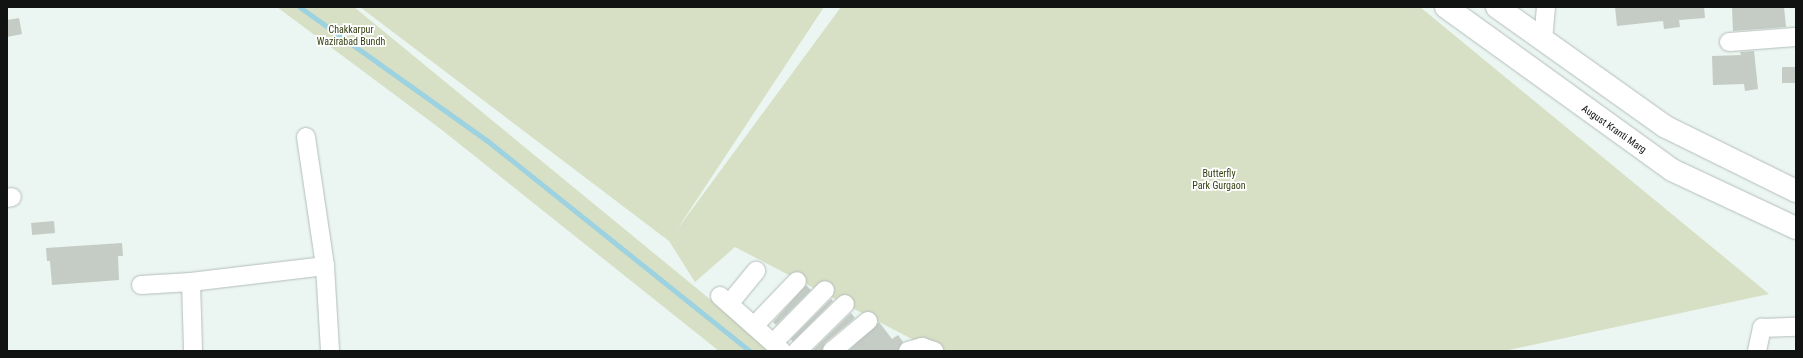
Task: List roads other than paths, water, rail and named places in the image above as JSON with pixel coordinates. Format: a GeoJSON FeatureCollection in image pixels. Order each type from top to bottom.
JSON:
{"type":"FeatureCollection","features":[{"type":"Feature","properties":{"kind":"main road","name":"August Kranti Marg"},"geometry":{"type":"LineString","coordinates":[[1446,7],[1672,170],[1796,228]]}},
{"type":"Feature","properties":{"kind":"main road"},"geometry":{"type":"LineString","coordinates":[[1497,7],[1666,127],[1796,191]]}},
{"type":"Feature","properties":{"kind":"street"},"geometry":{"type":"LineString","coordinates":[[1543,41],[1546,7]]}},
{"type":"Feature","properties":{"kind":"street"},"geometry":{"type":"LineString","coordinates":[[1729,42],[1796,37]]}},
{"type":"Feature","properties":{"kind":"street"},"geometry":{"type":"LineString","coordinates":[[306,137],[325,266],[330,351]]}},
{"type":"Feature","properties":{"kind":"street"},"geometry":{"type":"LineString","coordinates":[[141,285],[191,282],[325,266]]}},
{"type":"Feature","properties":{"kind":"street"},"geometry":{"type":"LineString","coordinates":[[756,271],[724,300],[777,347],[825,290]]}},
{"type":"Feature","properties":{"kind":"street"},"geometry":{"type":"LineString","coordinates":[[754,326],[797,281]]}},
{"type":"Feature","properties":{"kind":"street"},"geometry":{"type":"LineString","coordinates":[[191,282],[193,351]]}},
{"type":"Feature","properties":{"kind":"street"},"geometry":{"type":"LineString","coordinates":[[797,351],[845,304]]}},
{"type":"Feature","properties":{"kind":"street"},"geometry":{"type":"LineString","coordinates":[[832,351],[868,321]]}},
{"type":"Feature","properties":{"kind":"street"},"geometry":{"type":"LineString","coordinates":[[1757,351],[1762,328],[1796,327]]}},
{"type":"Feature","properties":{"kind":"street"},"geometry":{"type":"LineString","coordinates":[[908,351],[922,347],[934,351]]}},
{"type":"Feature","properties":{"kind":"waterway"},"geometry":{"type":"LineString","coordinates":[[300,7],[488,141],[750,351]]}},
{"type":"Feature","properties":{"kind":"park label","name":"Chakkarpur Wazirabad Bundh"},"geometry":{"type":"Point","coordinates":[351,34]}},
{"type":"Feature","properties":{"kind":"park label","name":"Butterfly Park Gurgaon"},"geometry":{"type":"Point","coordinates":[1219,178]}}]}
